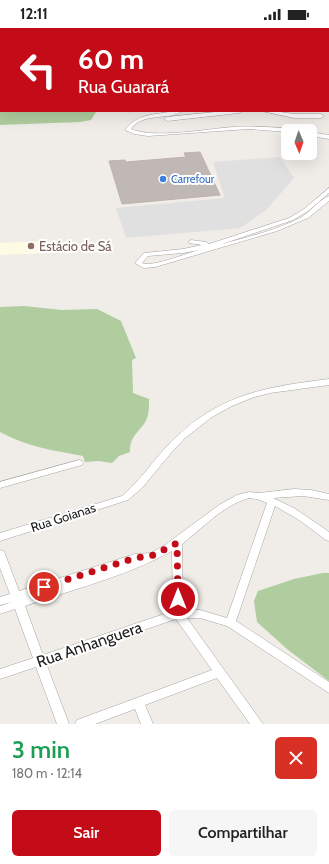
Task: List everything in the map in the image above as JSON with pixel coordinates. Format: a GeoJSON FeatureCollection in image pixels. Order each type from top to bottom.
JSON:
{"type":"FeatureCollection","features":[{"type":"Feature","properties":{"kind":"street"},"geometry":{"type":"LineString","coordinates":[[175,112],[146,118],[131,125],[128,130],[143,134],[159,135],[212,129],[245,128],[281,130]]}},
{"type":"Feature","properties":{"kind":"street"},"geometry":{"type":"LineString","coordinates":[[131,125],[230,112]]}},
{"type":"Feature","properties":{"kind":"street"},"geometry":{"type":"LineString","coordinates":[[271,112],[294,116],[321,116]]}},
{"type":"Feature","properties":{"kind":"street"},"geometry":{"type":"LineString","coordinates":[[308,112],[329,118]]}},
{"type":"Feature","properties":{"kind":"street"},"geometry":{"type":"LineString","coordinates":[[317,135],[329,139]]}},
{"type":"Feature","properties":{"kind":"street"},"geometry":{"type":"LineString","coordinates":[[329,190],[306,210],[291,219],[189,252],[152,266],[142,266],[138,263],[146,254],[189,252],[219,248],[292,223],[313,212],[329,198]]}},
{"type":"Feature","properties":{"kind":"street"},"geometry":{"type":"LineString","coordinates":[[191,242],[209,244],[222,242]]}},
{"type":"Feature","properties":{"kind":"street","name":"Rua Goianas"},"geometry":{"type":"LineString","coordinates":[[1,537],[124,498],[137,488],[174,444],[211,413],[250,395],[268,390],[329,382]]}},
{"type":"Feature","properties":{"kind":"street"},"geometry":{"type":"LineString","coordinates":[[0,485],[79,463]]}},
{"type":"Feature","properties":{"kind":"street"},"geometry":{"type":"LineString","coordinates":[[259,496],[282,492],[309,492],[329,497]]}},
{"type":"Feature","properties":{"kind":"street"},"geometry":{"type":"LineString","coordinates":[[0,610],[17,600],[103,572],[139,563],[177,543],[232,500],[249,495],[259,496],[272,501],[318,528],[329,537]]}},
{"type":"Feature","properties":{"kind":"street"},"geometry":{"type":"LineString","coordinates":[[230,623],[272,501]]}},
{"type":"Feature","properties":{"kind":"street"},"geometry":{"type":"LineString","coordinates":[[177,543],[178,614],[257,724]]}},
{"type":"Feature","properties":{"kind":"street"},"geometry":{"type":"LineString","coordinates":[[0,554],[63,724]]}},
{"type":"Feature","properties":{"kind":"street"},"geometry":{"type":"LineString","coordinates":[[0,601],[17,600]]}},
{"type":"Feature","properties":{"kind":"street","name":"Rua Anhanguera"},"geometry":{"type":"LineString","coordinates":[[0,674],[178,614],[200,614],[230,623],[284,657],[329,688]]}},
{"type":"Feature","properties":{"kind":"street"},"geometry":{"type":"LineString","coordinates":[[81,724],[220,672]]}},
{"type":"Feature","properties":{"kind":"street"},"geometry":{"type":"LineString","coordinates":[[138,703],[147,724]]}},
{"type":"Feature","properties":{"kind":"shaded area"},"geometry":{"type":"Polygon","coordinates":[[[279,157],[294,178],[266,210],[240,228],[126,238],[116,208],[225,198],[213,162],[279,157]]]}},
{"type":"Feature","properties":{"kind":"shaded area","name":"Estácio de Sá"},"geometry":{"type":"Polygon","coordinates":[[[49,242],[75,250],[75,252],[0,255],[0,243],[49,242]]]}},
{"type":"Feature","properties":{"kind":"green space"},"geometry":{"type":"Polygon","coordinates":[[[0,112],[96,112],[91,120],[80,122],[0,125],[0,112]]]}},
{"type":"Feature","properties":{"kind":"green space"},"geometry":{"type":"Polygon","coordinates":[[[24,306],[62,310],[97,309],[121,321],[136,358],[132,360],[133,393],[149,399],[147,418],[132,440],[130,452],[119,456],[112,463],[99,461],[85,462],[83,456],[51,450],[30,444],[0,432],[0,307],[24,306]]]}},
{"type":"Feature","properties":{"kind":"green space"},"geometry":{"type":"Polygon","coordinates":[[[329,573],[329,681],[287,649],[257,622],[254,601],[258,591],[294,579],[329,573]]]}},
{"type":"Feature","properties":{"kind":"building","name":"Carrefour"},"geometry":{"type":"Polygon","coordinates":[[[200,152],[220,195],[122,204],[109,161],[125,160],[126,162],[186,157],[184,153],[200,152]]]}},
{"type":"Feature","properties":{"kind":"place","name":"Carrefour"},"geometry":{"type":"Point","coordinates":[163,179]}},
{"type":"Feature","properties":{"kind":"place","name":"Estácio de Sá"},"geometry":{"type":"Point","coordinates":[31,246]}},
{"type":"Feature","properties":{"kind":"route"},"geometry":{"type":"LineString","coordinates":[[44,587],[135,558],[154,555],[177,543],[178,599]]}}]}
